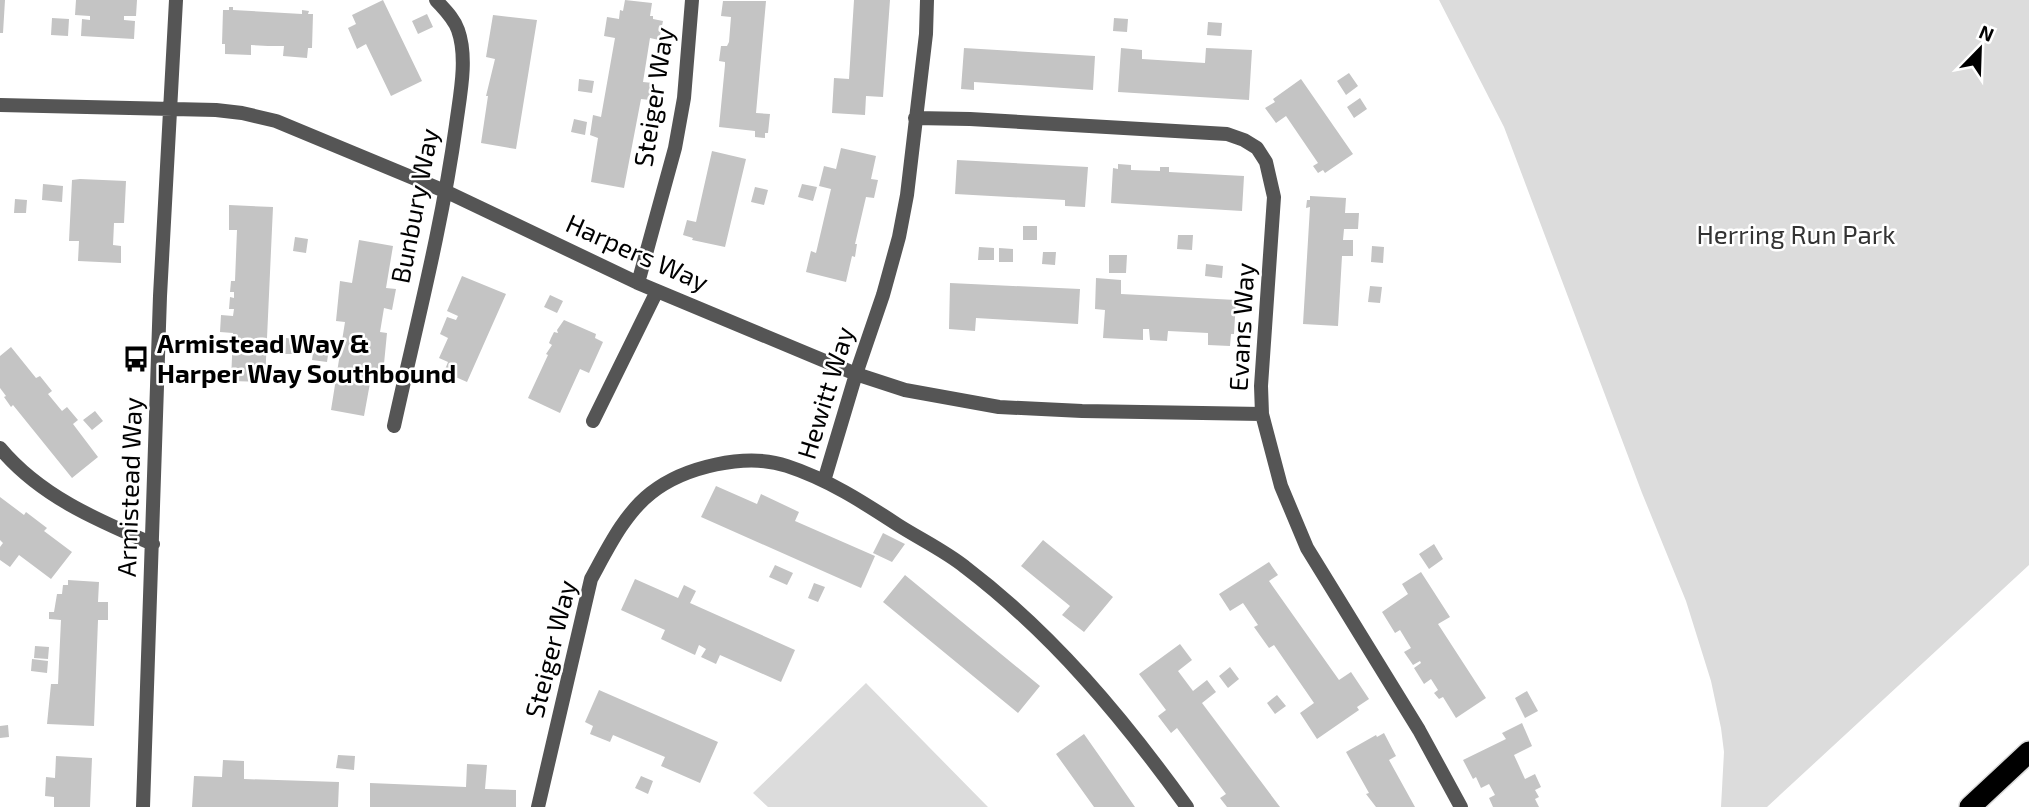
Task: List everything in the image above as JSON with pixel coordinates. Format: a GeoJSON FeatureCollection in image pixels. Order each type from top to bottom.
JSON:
{"type":"FeatureCollection","features":[{"type":"Feature","properties":{"kind":"highway"},"geometry":{"type":"LineString","coordinates":[[1970,807],[2029,752]]}},
{"type":"Feature","properties":{"kind":"street","name":"Armistead Way"},"geometry":{"type":"LineString","coordinates":[[142,807],[160,296],[176,0]]}},
{"type":"Feature","properties":{"kind":"street","name":"Bunbury Way"},"geometry":{"type":"LineString","coordinates":[[394,426],[447,192],[463,62],[458,29],[436,0]]}},
{"type":"Feature","properties":{"kind":"street","name":"Steiger Way"},"geometry":{"type":"LineString","coordinates":[[638,283],[675,148],[684,98],[692,0]]}},
{"type":"Feature","properties":{"kind":"street","name":"Hewitt Way"},"geometry":{"type":"LineString","coordinates":[[927,0],[926,34],[907,195],[899,237],[824,481],[860,500],[964,566],[1028,621],[1096,690],[1144,747],[1187,807]]}},
{"type":"Feature","properties":{"kind":"street","name":"Harpers Way"},"geometry":{"type":"LineString","coordinates":[[0,105],[216,110],[276,121],[447,192],[638,283],[856,374],[905,390],[999,407],[1262,414]]}},
{"type":"Feature","properties":{"kind":"street","name":"Evans Way"},"geometry":{"type":"LineString","coordinates":[[915,118],[1227,134],[1257,148],[1266,162],[1274,197],[1261,386],[1262,414],[1281,486],[1307,548],[1419,730],[1461,807]]}},
{"type":"Feature","properties":{"kind":"street"},"geometry":{"type":"LineString","coordinates":[[593,421],[657,290]]}},
{"type":"Feature","properties":{"kind":"street"},"geometry":{"type":"LineString","coordinates":[[0,448],[16,467],[60,499],[101,522],[153,544]]}},
{"type":"Feature","properties":{"kind":"street","name":"Steiger Way"},"geometry":{"type":"LineString","coordinates":[[538,807],[591,579],[632,512],[650,493],[675,477],[708,466],[735,462],[784,465],[824,481]]}},
{"type":"Feature","properties":{"kind":"green space","name":"Herring Run Park"},"geometry":{"type":"Polygon","coordinates":[[[1439,0],[2029,0],[2029,565],[1767,807],[1721,807],[1724,752],[1721,728],[1711,681],[1686,601],[1642,493],[1504,127],[1439,0]]]}},
{"type":"Feature","properties":{"kind":"green space"},"geometry":{"type":"Polygon","coordinates":[[[866,683],[988,807],[768,807],[753,793],[866,683]]]}},
{"type":"Feature","properties":{"kind":"building"},"geometry":{"type":"Polygon","coordinates":[[[0,0],[5,0],[3,33],[0,33],[0,0]]]}},
{"type":"Feature","properties":{"kind":"building"},"geometry":{"type":"Polygon","coordinates":[[[76,0],[137,0],[136,16],[124,16],[124,20],[135,21],[134,39],[81,36],[82,19],[90,20],[90,16],[75,15],[76,0]]]}},
{"type":"Feature","properties":{"kind":"building"},"geometry":{"type":"Polygon","coordinates":[[[383,0],[422,81],[391,96],[366,44],[357,49],[348,28],[356,24],[352,15],[383,0]]]}},
{"type":"Feature","properties":{"kind":"building"},"geometry":{"type":"Polygon","coordinates":[[[625,0],[652,3],[650,16],[663,21],[659,40],[650,38],[643,82],[653,83],[650,100],[641,99],[624,188],[591,182],[598,138],[590,135],[593,115],[601,117],[615,38],[604,36],[607,17],[619,19],[625,0]]]}},
{"type":"Feature","properties":{"kind":"building"},"geometry":{"type":"Polygon","coordinates":[[[854,0],[890,0],[883,97],[866,96],[865,115],[832,113],[834,78],[849,79],[854,0]]]}},
{"type":"Feature","properties":{"kind":"building"},"geometry":{"type":"Polygon","coordinates":[[[723,1],[766,1],[756,113],[770,114],[765,138],[755,137],[755,131],[719,127],[725,62],[719,61],[721,46],[727,46],[729,42],[731,17],[721,16],[723,1]]]}},
{"type":"Feature","properties":{"kind":"building"},"geometry":{"type":"Polygon","coordinates":[[[229,7],[233,7],[233,10],[302,14],[302,10],[309,11],[308,14],[313,14],[312,48],[308,48],[307,58],[283,56],[284,46],[251,45],[251,55],[225,54],[225,44],[222,44],[223,10],[229,10],[229,7]]]}},
{"type":"Feature","properties":{"kind":"building"},"geometry":{"type":"Polygon","coordinates":[[[427,14],[433,27],[418,34],[412,21],[427,14]]]}},
{"type":"Feature","properties":{"kind":"building"},"geometry":{"type":"Polygon","coordinates":[[[493,15],[537,20],[516,149],[481,143],[486,96],[495,59],[486,57],[493,15]]]}},
{"type":"Feature","properties":{"kind":"building"},"geometry":{"type":"Polygon","coordinates":[[[52,18],[69,19],[68,36],[51,35],[52,18]]]}},
{"type":"Feature","properties":{"kind":"building"},"geometry":{"type":"Polygon","coordinates":[[[1114,18],[1128,19],[1127,32],[1113,31],[1114,18]]]}},
{"type":"Feature","properties":{"kind":"building"},"geometry":{"type":"Polygon","coordinates":[[[1208,22],[1222,23],[1221,36],[1207,35],[1208,22]]]}},
{"type":"Feature","properties":{"kind":"building"},"geometry":{"type":"Polygon","coordinates":[[[964,48],[1095,56],[1093,90],[974,82],[974,90],[961,89],[964,48]]]}},
{"type":"Feature","properties":{"kind":"building"},"geometry":{"type":"Polygon","coordinates":[[[1121,48],[1142,50],[1142,59],[1205,63],[1206,48],[1252,50],[1249,100],[1118,92],[1121,48]]]}},
{"type":"Feature","properties":{"kind":"building"},"geometry":{"type":"Polygon","coordinates":[[[1349,73],[1358,86],[1346,95],[1337,81],[1349,73]]]}},
{"type":"Feature","properties":{"kind":"building"},"geometry":{"type":"Polygon","coordinates":[[[579,79],[594,81],[592,93],[578,91],[579,79]]]}},
{"type":"Feature","properties":{"kind":"building"},"geometry":{"type":"Polygon","coordinates":[[[1301,79],[1353,154],[1325,173],[1323,170],[1318,173],[1313,166],[1318,163],[1286,116],[1276,123],[1265,108],[1301,79]]]}},
{"type":"Feature","properties":{"kind":"building"},"geometry":{"type":"Polygon","coordinates":[[[1360,98],[1367,109],[1354,118],[1347,107],[1360,98]]]}},
{"type":"Feature","properties":{"kind":"building"},"geometry":{"type":"Polygon","coordinates":[[[574,119],[587,122],[585,135],[571,132],[574,119]]]}},
{"type":"Feature","properties":{"kind":"building"},"geometry":{"type":"Polygon","coordinates":[[[841,148],[876,156],[871,179],[878,180],[874,198],[866,197],[855,244],[855,257],[852,256],[846,282],[806,272],[811,251],[816,253],[831,189],[819,186],[824,166],[836,169],[841,148]]]}},
{"type":"Feature","properties":{"kind":"building"},"geometry":{"type":"Polygon","coordinates":[[[712,151],[746,159],[725,247],[692,240],[693,238],[683,235],[687,220],[696,222],[712,151]]]}},
{"type":"Feature","properties":{"kind":"building"},"geometry":{"type":"Polygon","coordinates":[[[957,160],[1088,167],[1085,207],[1065,206],[1065,200],[955,194],[957,160]]]}},
{"type":"Feature","properties":{"kind":"building"},"geometry":{"type":"Polygon","coordinates":[[[1118,164],[1131,165],[1131,170],[1160,171],[1160,167],[1169,167],[1169,172],[1244,176],[1242,211],[1111,203],[1113,168],[1118,169],[1118,164]]]}},
{"type":"Feature","properties":{"kind":"building"},"geometry":{"type":"Polygon","coordinates":[[[72,180],[126,181],[124,223],[114,223],[113,245],[121,246],[121,263],[78,261],[79,241],[69,241],[72,180]]]}},
{"type":"Feature","properties":{"kind":"building"},"geometry":{"type":"Polygon","coordinates":[[[43,184],[63,186],[62,202],[42,200],[43,184]]]}},
{"type":"Feature","properties":{"kind":"building"},"geometry":{"type":"Polygon","coordinates":[[[802,184],[817,187],[813,201],[798,197],[802,184]]]}},
{"type":"Feature","properties":{"kind":"building"},"geometry":{"type":"Polygon","coordinates":[[[755,187],[768,190],[764,205],[751,202],[755,187]]]}},
{"type":"Feature","properties":{"kind":"building"},"geometry":{"type":"Polygon","coordinates":[[[1310,196],[1346,198],[1345,213],[1359,213],[1358,229],[1344,229],[1343,240],[1353,240],[1353,256],[1342,256],[1338,326],[1303,324],[1310,207],[1306,208],[1310,196]]]}},
{"type":"Feature","properties":{"kind":"building"},"geometry":{"type":"Polygon","coordinates":[[[15,199],[27,200],[26,213],[14,213],[15,199]]]}},
{"type":"Feature","properties":{"kind":"building"},"geometry":{"type":"Polygon","coordinates":[[[229,205],[273,207],[265,382],[231,381],[233,333],[220,332],[221,315],[233,316],[234,309],[229,309],[230,297],[234,298],[234,292],[230,292],[231,281],[235,281],[237,230],[229,230],[229,205]]]}},
{"type":"Feature","properties":{"kind":"building"},"geometry":{"type":"Polygon","coordinates":[[[1023,226],[1037,226],[1037,240],[1023,240],[1023,226]]]}},
{"type":"Feature","properties":{"kind":"building"},"geometry":{"type":"Polygon","coordinates":[[[1178,235],[1193,235],[1192,250],[1177,249],[1178,235]]]}},
{"type":"Feature","properties":{"kind":"building"},"geometry":{"type":"Polygon","coordinates":[[[295,237],[308,239],[306,253],[293,251],[295,237]]]}},
{"type":"Feature","properties":{"kind":"building"},"geometry":{"type":"Polygon","coordinates":[[[359,240],[393,246],[386,288],[396,289],[392,310],[384,308],[380,332],[387,333],[383,374],[372,372],[364,416],[331,410],[345,322],[336,321],[340,281],[352,283],[359,240]]]}},
{"type":"Feature","properties":{"kind":"building"},"geometry":{"type":"Polygon","coordinates":[[[1372,246],[1384,247],[1383,263],[1371,262],[1372,246]]]}},
{"type":"Feature","properties":{"kind":"building"},"geometry":{"type":"Polygon","coordinates":[[[979,247],[994,248],[994,260],[978,260],[979,247]]]}},
{"type":"Feature","properties":{"kind":"building"},"geometry":{"type":"Polygon","coordinates":[[[999,248],[1013,249],[1013,262],[999,262],[999,248]]]}},
{"type":"Feature","properties":{"kind":"building"},"geometry":{"type":"Polygon","coordinates":[[[1043,252],[1056,252],[1055,265],[1042,264],[1043,252]]]}},
{"type":"Feature","properties":{"kind":"building"},"geometry":{"type":"Polygon","coordinates":[[[1109,255],[1127,255],[1126,273],[1109,273],[1109,255]]]}},
{"type":"Feature","properties":{"kind":"building"},"geometry":{"type":"Polygon","coordinates":[[[1206,264],[1223,266],[1222,278],[1205,276],[1206,264]]]}},
{"type":"Feature","properties":{"kind":"building"},"geometry":{"type":"Polygon","coordinates":[[[462,276],[506,294],[467,382],[444,372],[448,362],[439,358],[448,338],[440,334],[447,317],[456,320],[458,316],[447,311],[462,276]]]}},
{"type":"Feature","properties":{"kind":"building"},"geometry":{"type":"Polygon","coordinates":[[[1096,278],[1121,280],[1121,294],[1236,300],[1234,334],[1231,334],[1230,346],[1208,345],[1208,333],[1168,331],[1167,341],[1150,340],[1149,329],[1143,329],[1143,340],[1103,338],[1105,310],[1095,309],[1096,278]]]}},
{"type":"Feature","properties":{"kind":"building"},"geometry":{"type":"Polygon","coordinates":[[[950,283],[1080,289],[1078,324],[976,318],[975,331],[949,329],[950,283]]]}},
{"type":"Feature","properties":{"kind":"building"},"geometry":{"type":"Polygon","coordinates":[[[1370,286],[1382,287],[1380,303],[1368,302],[1370,286]]]}},
{"type":"Feature","properties":{"kind":"building"},"geometry":{"type":"Polygon","coordinates":[[[550,295],[563,301],[557,313],[544,307],[550,295]]]}},
{"type":"Feature","properties":{"kind":"building"},"geometry":{"type":"Polygon","coordinates":[[[564,320],[596,334],[595,338],[603,342],[589,373],[580,369],[560,413],[528,398],[552,345],[549,343],[551,338],[554,332],[558,333],[557,330],[564,320]]]}},
{"type":"Feature","properties":{"kind":"building"},"geometry":{"type":"Polygon","coordinates":[[[286,338],[298,339],[297,354],[285,354],[286,338]]]}},
{"type":"Feature","properties":{"kind":"building"},"geometry":{"type":"Polygon","coordinates":[[[314,346],[329,348],[327,362],[312,360],[314,346]]]}},
{"type":"Feature","properties":{"kind":"building"},"geometry":{"type":"Polygon","coordinates":[[[11,347],[36,378],[40,376],[52,391],[48,394],[62,411],[67,407],[78,420],[73,424],[98,457],[72,478],[4,397],[6,396],[0,388],[0,356],[11,347]]]}},
{"type":"Feature","properties":{"kind":"building"},"geometry":{"type":"Polygon","coordinates":[[[95,411],[103,421],[92,430],[83,420],[95,411]]]}},
{"type":"Feature","properties":{"kind":"building"},"geometry":{"type":"Polygon","coordinates":[[[716,486],[757,504],[761,494],[799,512],[795,521],[875,556],[861,588],[701,517],[716,486]]]}},
{"type":"Feature","properties":{"kind":"building"},"geometry":{"type":"Polygon","coordinates":[[[0,497],[47,528],[44,531],[72,552],[51,579],[19,555],[10,567],[0,560],[0,547],[3,543],[0,540],[0,497]]]}},
{"type":"Feature","properties":{"kind":"building"},"geometry":{"type":"Polygon","coordinates":[[[883,533],[905,544],[892,562],[873,553],[883,533]]]}},
{"type":"Feature","properties":{"kind":"building"},"geometry":{"type":"Polygon","coordinates":[[[1043,540],[1113,597],[1084,632],[1062,615],[1070,606],[1021,566],[1043,540]]]}},
{"type":"Feature","properties":{"kind":"building"},"geometry":{"type":"Polygon","coordinates":[[[1434,544],[1443,559],[1429,569],[1419,554],[1434,544]]]}},
{"type":"Feature","properties":{"kind":"building"},"geometry":{"type":"Polygon","coordinates":[[[1269,562],[1278,575],[1269,581],[1339,680],[1351,672],[1369,699],[1357,707],[1359,710],[1317,739],[1300,713],[1314,703],[1274,645],[1269,648],[1254,627],[1258,625],[1243,603],[1230,611],[1219,594],[1269,562]]]}},
{"type":"Feature","properties":{"kind":"building"},"geometry":{"type":"Polygon","coordinates":[[[775,565],[793,573],[787,585],[769,577],[775,565]]]}},
{"type":"Feature","properties":{"kind":"building"},"geometry":{"type":"Polygon","coordinates":[[[1421,572],[1450,617],[1438,624],[1486,698],[1456,718],[1443,697],[1439,699],[1434,693],[1438,690],[1431,679],[1424,684],[1414,668],[1420,661],[1413,665],[1404,652],[1411,648],[1400,630],[1395,633],[1382,612],[1408,594],[1402,584],[1421,572]]]}},
{"type":"Feature","properties":{"kind":"building"},"geometry":{"type":"Polygon","coordinates":[[[905,575],[1040,686],[1018,713],[883,602],[905,575]]]}},
{"type":"Feature","properties":{"kind":"building"},"geometry":{"type":"Polygon","coordinates":[[[635,579],[678,598],[684,585],[696,591],[690,603],[795,650],[781,682],[720,655],[716,664],[701,657],[706,649],[699,645],[695,655],[661,639],[665,630],[621,610],[635,579]]]}},
{"type":"Feature","properties":{"kind":"building"},"geometry":{"type":"Polygon","coordinates":[[[68,580],[99,582],[98,602],[108,602],[108,620],[98,620],[94,726],[47,724],[51,684],[58,684],[61,620],[49,619],[49,612],[54,612],[57,594],[62,594],[63,585],[68,585],[68,580]]]}},
{"type":"Feature","properties":{"kind":"building"},"geometry":{"type":"Polygon","coordinates":[[[814,583],[825,587],[818,602],[808,598],[814,583]]]}},
{"type":"Feature","properties":{"kind":"building"},"geometry":{"type":"Polygon","coordinates":[[[1180,644],[1192,660],[1178,671],[1193,691],[1207,680],[1216,692],[1202,703],[1280,807],[1227,807],[1220,798],[1226,794],[1177,728],[1171,733],[1158,716],[1166,710],[1139,674],[1180,644]]]}},
{"type":"Feature","properties":{"kind":"building"},"geometry":{"type":"Polygon","coordinates":[[[35,646],[49,647],[48,659],[34,658],[35,646]]]}},
{"type":"Feature","properties":{"kind":"building"},"geometry":{"type":"Polygon","coordinates":[[[32,659],[48,661],[47,673],[31,671],[32,659]]]}},
{"type":"Feature","properties":{"kind":"building"},"geometry":{"type":"Polygon","coordinates":[[[1230,667],[1239,679],[1228,688],[1219,676],[1230,667]]]}},
{"type":"Feature","properties":{"kind":"building"},"geometry":{"type":"Polygon","coordinates":[[[599,690],[718,742],[700,783],[661,766],[665,757],[613,735],[610,742],[590,734],[593,726],[585,722],[599,690]]]}},
{"type":"Feature","properties":{"kind":"building"},"geometry":{"type":"Polygon","coordinates":[[[1527,691],[1538,711],[1525,718],[1515,698],[1527,691]]]}},
{"type":"Feature","properties":{"kind":"building"},"geometry":{"type":"Polygon","coordinates":[[[1277,695],[1286,706],[1275,714],[1267,703],[1277,695]]]}},
{"type":"Feature","properties":{"kind":"building"},"geometry":{"type":"Polygon","coordinates":[[[1522,723],[1532,746],[1514,755],[1525,779],[1535,774],[1541,787],[1535,790],[1539,797],[1535,799],[1539,807],[1493,807],[1489,798],[1495,795],[1489,784],[1481,788],[1463,760],[1506,739],[1502,733],[1522,723]]]}},
{"type":"Feature","properties":{"kind":"building"},"geometry":{"type":"Polygon","coordinates":[[[8,725],[9,737],[0,738],[0,726],[8,725]]]}},
{"type":"Feature","properties":{"kind":"building"},"geometry":{"type":"Polygon","coordinates":[[[1384,733],[1396,756],[1389,760],[1415,807],[1376,807],[1366,794],[1369,793],[1346,752],[1384,733]]]}},
{"type":"Feature","properties":{"kind":"building"},"geometry":{"type":"Polygon","coordinates":[[[1084,734],[1135,807],[1094,807],[1056,754],[1084,734]]]}},
{"type":"Feature","properties":{"kind":"building"},"geometry":{"type":"Polygon","coordinates":[[[338,755],[355,756],[354,770],[336,768],[338,755]]]}},
{"type":"Feature","properties":{"kind":"building"},"geometry":{"type":"Polygon","coordinates":[[[56,756],[92,758],[90,807],[54,807],[54,797],[45,796],[46,777],[55,778],[56,756]]]}},
{"type":"Feature","properties":{"kind":"building"},"geometry":{"type":"Polygon","coordinates":[[[223,760],[244,761],[244,779],[339,782],[338,807],[192,807],[194,776],[222,777],[223,760]]]}},
{"type":"Feature","properties":{"kind":"building"},"geometry":{"type":"Polygon","coordinates":[[[467,764],[487,765],[485,789],[516,790],[516,807],[370,807],[370,783],[466,787],[467,764]]]}},
{"type":"Feature","properties":{"kind":"building"},"geometry":{"type":"Polygon","coordinates":[[[641,776],[653,781],[648,794],[635,788],[641,776]]]}},
{"type":"Feature","properties":{"kind":"place","name":"Armistead Way & Harper Way Southbound"},"geometry":{"type":"Point","coordinates":[136,359]}}]}
